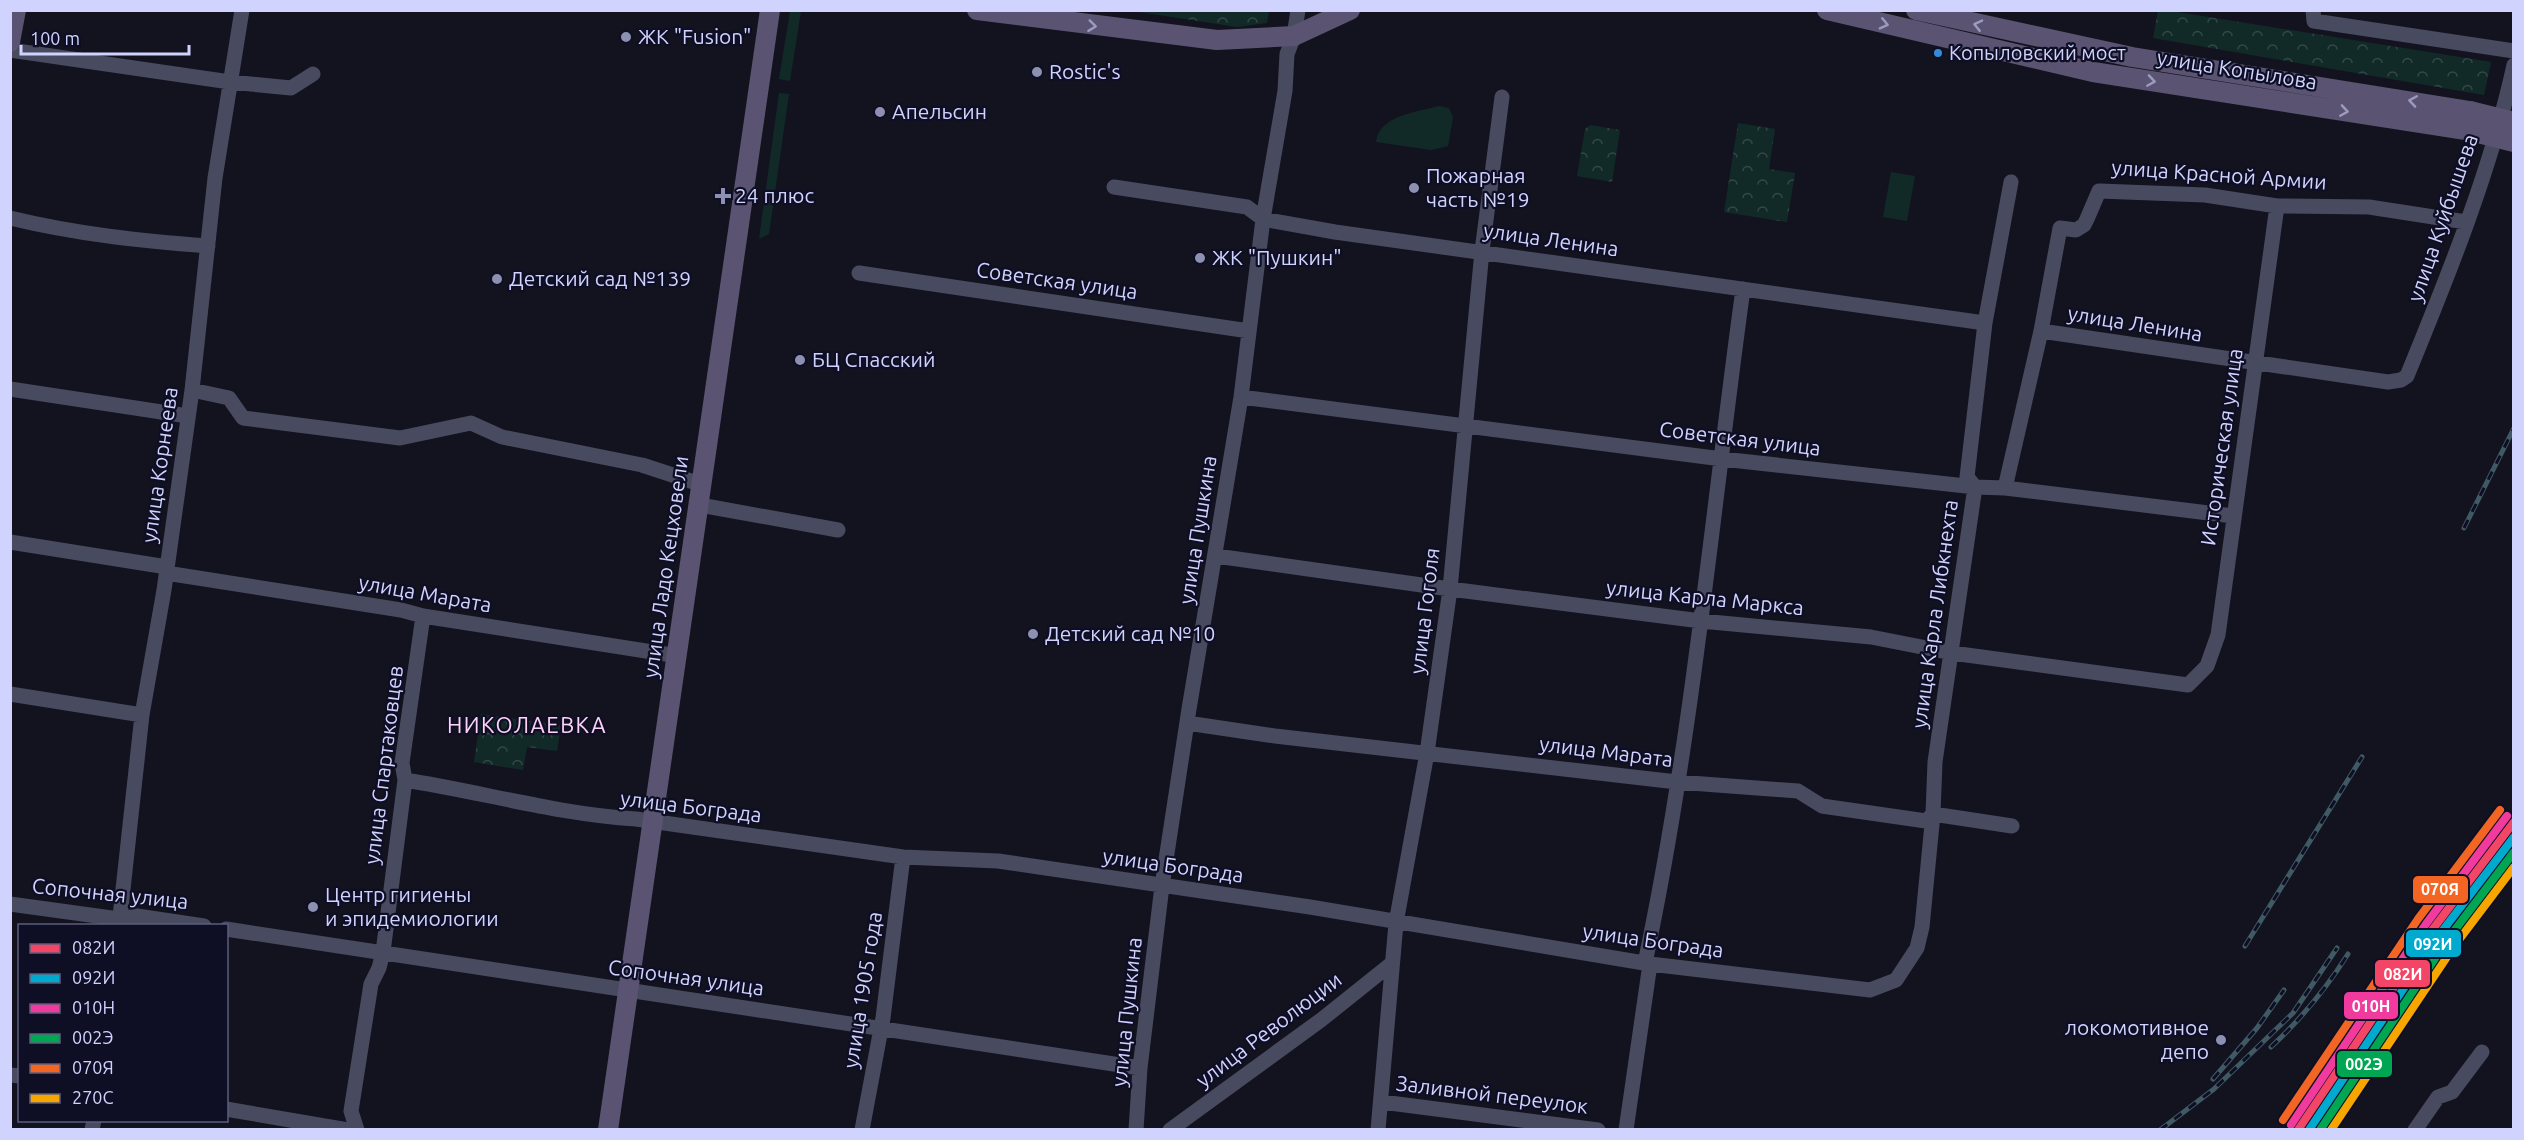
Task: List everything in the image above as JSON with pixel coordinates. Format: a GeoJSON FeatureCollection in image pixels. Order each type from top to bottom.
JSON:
{"type":"FeatureCollection","features":[{"type":"Feature","properties":{"kind":"main road"},"geometry":{"type":"LineString","coordinates":[[10,42],[16,10]]}},
{"type":"Feature","properties":{"kind":"main road","name":"улица Ладо Кецховели"},"geometry":{"type":"LineString","coordinates":[[608,1130],[770,10]]}},
{"type":"Feature","properties":{"kind":"main road"},"geometry":{"type":"LineString","coordinates":[[977,10],[1034,15],[1217,40],[1294,36],[1350,10]]}},
{"type":"Feature","properties":{"kind":"main road","name":"улица Копылова"},"geometry":{"type":"LineString","coordinates":[[1827,10],[2093,72],[2468,121]]}},
{"type":"Feature","properties":{"kind":"main road","name":"улица Копылова"},"geometry":{"type":"LineString","coordinates":[[1916,10],[2132,57],[2468,121]]}},
{"type":"Feature","properties":{"kind":"main road"},"geometry":{"type":"LineString","coordinates":[[2468,121],[2514,122]]}},
{"type":"Feature","properties":{"kind":"main road"},"geometry":{"type":"LineString","coordinates":[[2468,121],[2514,142]]}},
{"type":"Feature","properties":{"kind":"street","name":"улица Корнеева"},"geometry":{"type":"LineString","coordinates":[[119,922],[142,715],[192,390],[208,246],[242,10]]}},
{"type":"Feature","properties":{"kind":"street","name":"улица Пушкина"},"geometry":{"type":"LineString","coordinates":[[1136,1130],[1140,1068],[1162,886],[1241,397],[1263,219],[1285,91],[1287,54],[1294,36],[1298,10]]}},
{"type":"Feature","properties":{"kind":"street"},"geometry":{"type":"LineString","coordinates":[[2312,12],[2314,21],[2514,51]]}},
{"type":"Feature","properties":{"kind":"street"},"geometry":{"type":"LineString","coordinates":[[10,50],[230,82],[291,88],[313,74]]}},
{"type":"Feature","properties":{"kind":"street","name":"улица Куйбышева"},"geometry":{"type":"LineString","coordinates":[[2402,380],[2407,376],[2466,222],[2507,97],[2514,64]]}},
{"type":"Feature","properties":{"kind":"street","name":"улица Гоголя"},"geometry":{"type":"LineString","coordinates":[[1378,1130],[1396,923],[1427,753],[1450,589],[1482,251],[1502,97]]}},
{"type":"Feature","properties":{"kind":"street","name":"улица Карла Либкнехта"},"geometry":{"type":"LineString","coordinates":[[1917,948],[1922,927],[1933,814],[1935,762],[1975,487],[1967,477],[1985,323],[2011,182]]}},
{"type":"Feature","properties":{"kind":"street","name":"улица Ленина"},"geometry":{"type":"LineString","coordinates":[[1114,187],[1247,207],[1263,219],[1366,237],[1482,251],[1985,323]]}},
{"type":"Feature","properties":{"kind":"street","name":"улица Красной Армии"},"geometry":{"type":"LineString","coordinates":[[2041,331],[2060,228],[2076,230],[2084,225],[2099,191],[2205,195],[2277,206],[2370,207],[2466,222]]}},
{"type":"Feature","properties":{"kind":"street","name":"Историческая улица"},"geometry":{"type":"LineString","coordinates":[[2188,685],[2206,666],[2218,635],[2277,206]]}},
{"type":"Feature","properties":{"kind":"street"},"geometry":{"type":"LineString","coordinates":[[10,218],[57,229],[118,239],[208,246]]}},
{"type":"Feature","properties":{"kind":"street","name":"Советская улица"},"geometry":{"type":"LineString","coordinates":[[859,273],[1249,331]]}},
{"type":"Feature","properties":{"kind":"street"},"geometry":{"type":"LineString","coordinates":[[1626,1130],[1647,963],[1701,621],[1743,290]]}},
{"type":"Feature","properties":{"kind":"street"},"geometry":{"type":"LineString","coordinates":[[2005,488],[2041,331]]}},
{"type":"Feature","properties":{"kind":"street","name":"улица Ленина"},"geometry":{"type":"LineString","coordinates":[[2041,331],[2388,382],[2402,380]]}},
{"type":"Feature","properties":{"kind":"street"},"geometry":{"type":"LineString","coordinates":[[10,389],[188,416]]}},
{"type":"Feature","properties":{"kind":"street"},"geometry":{"type":"LineString","coordinates":[[192,390],[230,398],[243,418],[400,438],[471,423],[502,437],[642,465],[701,495],[838,530]]}},
{"type":"Feature","properties":{"kind":"street","name":"Советская улица"},"geometry":{"type":"LineString","coordinates":[[1241,397],[1722,459],[1975,487],[2005,488],[2234,516]]}},
{"type":"Feature","properties":{"kind":"street","name":"улица Марата"},"geometry":{"type":"LineString","coordinates":[[10,542],[400,610],[423,616],[678,656]]}},
{"type":"Feature","properties":{"kind":"street","name":"улица Карла Маркса"},"geometry":{"type":"LineString","coordinates":[[1216,556],[1701,621],[1871,636],[1952,653],[2188,685]]}},
{"type":"Feature","properties":{"kind":"street","name":"улица Спартаковцев"},"geometry":{"type":"LineString","coordinates":[[357,1130],[351,1111],[371,984],[379,968],[382,952],[405,780],[402,764],[423,616]]}},
{"type":"Feature","properties":{"kind":"street"},"geometry":{"type":"LineString","coordinates":[[10,694],[142,715]]}},
{"type":"Feature","properties":{"kind":"street","name":"улица Марата"},"geometry":{"type":"LineString","coordinates":[[1187,723],[1275,736],[1677,782],[1798,791],[1822,806],[1926,821],[1933,814],[2012,826]]}},
{"type":"Feature","properties":{"kind":"street","name":"улица Бограда"},"geometry":{"type":"LineString","coordinates":[[405,780],[464,789],[548,808],[903,857],[998,861],[1310,907],[1647,963],[1870,990],[1896,980],[1917,948]]}},
{"type":"Feature","properties":{"kind":"street","name":"улица 1905 года"},"geometry":{"type":"LineString","coordinates":[[862,1130],[883,1018],[903,857]]}},
{"type":"Feature","properties":{"kind":"street","name":"Сопочная улица"},"geometry":{"type":"LineString","coordinates":[[10,904],[119,922],[137,916],[191,924]]}},
{"type":"Feature","properties":{"kind":"street","name":"Сопочная улица"},"geometry":{"type":"LineString","coordinates":[[228,929],[1140,1068]]}},
{"type":"Feature","properties":{"kind":"street","name":"улица Революции"},"geometry":{"type":"LineString","coordinates":[[1170,1130],[1321,1020],[1391,964]]}},
{"type":"Feature","properties":{"kind":"street"},"geometry":{"type":"LineString","coordinates":[[2415,1130],[2438,1097],[2452,1092],[2481,1052]]}},
{"type":"Feature","properties":{"kind":"street","name":"Заливной переулок"},"geometry":{"type":"LineString","coordinates":[[1382,1102],[1598,1130]]}},
{"type":"Feature","properties":{"kind":"street"},"geometry":{"type":"LineString","coordinates":[[228,1109],[348,1130]]}},
{"type":"Feature","properties":{"kind":"green space"},"geometry":{"type":"Polygon","coordinates":[[[790,11],[801,11],[790,81],[779,79],[790,11]]]}},
{"type":"Feature","properties":{"kind":"green space"},"geometry":{"type":"Polygon","coordinates":[[[1133,11],[1269,11],[1267,23],[1237,27],[1133,11]]]}},
{"type":"Feature","properties":{"kind":"green space"},"geometry":{"type":"Polygon","coordinates":[[[2158,11],[2171,11],[2491,62],[2484,95],[2153,38],[2158,11]]]}},
{"type":"Feature","properties":{"kind":"green space"},"geometry":{"type":"Polygon","coordinates":[[[779,93],[789,94],[769,234],[759,239],[779,93]]]}},
{"type":"Feature","properties":{"kind":"green space"},"geometry":{"type":"Polygon","coordinates":[[[1439,106],[1449,108],[1453,117],[1448,146],[1431,150],[1376,142],[1384,126],[1392,120],[1439,106]]]}},
{"type":"Feature","properties":{"kind":"green space"},"geometry":{"type":"Polygon","coordinates":[[[1738,123],[1775,129],[1769,169],[1795,173],[1787,222],[1724,212],[1738,123]]]}},
{"type":"Feature","properties":{"kind":"green space"},"geometry":{"type":"Polygon","coordinates":[[[1590,125],[1620,130],[1612,182],[1577,176],[1585,129],[1590,125]]]}},
{"type":"Feature","properties":{"kind":"green space"},"geometry":{"type":"Polygon","coordinates":[[[1891,172],[1915,176],[1907,221],[1883,217],[1891,172]]]}},
{"type":"Feature","properties":{"kind":"green space"},"geometry":{"type":"Polygon","coordinates":[[[481,714],[561,725],[557,751],[527,747],[523,770],[474,762],[481,714]]]}},
{"type":"Feature","properties":{"kind":"railway"},"geometry":{"type":"LineString","coordinates":[[2464,528],[2514,428]]}},
{"type":"Feature","properties":{"kind":"railway"},"geometry":{"type":"LineString","coordinates":[[2245,946],[2362,757]]}},
{"type":"Feature","properties":{"kind":"railway"},"geometry":{"type":"LineString","coordinates":[[2160,1130],[2214,1089],[2293,1013],[2337,948]]}},
{"type":"Feature","properties":{"kind":"railway"},"geometry":{"type":"LineString","coordinates":[[2271,1047],[2293,1026],[2348,954]]}},
{"type":"Feature","properties":{"kind":"railway"},"geometry":{"type":"LineString","coordinates":[[2213,1079],[2257,1028],[2284,990]]}},
{"type":"Feature","properties":{"kind":"transit line","name":"070Я"},"geometry":{"type":"LineString","coordinates":[[2283,1120],[2418,919],[2500,810]]}},
{"type":"Feature","properties":{"kind":"transit line","name":"010Н"},"geometry":{"type":"LineString","coordinates":[[2291,1125],[2426,924],[2507,816]]}},
{"type":"Feature","properties":{"kind":"transit line","name":"082И"},"geometry":{"type":"LineString","coordinates":[[2298,1130],[2433,929],[2514,822]]}},
{"type":"Feature","properties":{"kind":"transit line","name":"092И"},"geometry":{"type":"LineString","coordinates":[[2309,1130],[2440,934],[2514,837]]}},
{"type":"Feature","properties":{"kind":"transit line","name":"002Э"},"geometry":{"type":"LineString","coordinates":[[2320,1130],[2448,939],[2514,852]]}},
{"type":"Feature","properties":{"kind":"transit line","name":"270С"},"geometry":{"type":"LineString","coordinates":[[2331,1130],[2455,945],[2514,867]]}},
{"type":"Feature","properties":{"kind":"place","name":"ЖК \"Fusion\""},"geometry":{"type":"Point","coordinates":[626,37]}},
{"type":"Feature","properties":{"kind":"place","name":"Копыловский мост"},"geometry":{"type":"Point","coordinates":[1938,53]}},
{"type":"Feature","properties":{"kind":"place","name":"Rostic's"},"geometry":{"type":"Point","coordinates":[1037,72]}},
{"type":"Feature","properties":{"kind":"place","name":"Апельсин"},"geometry":{"type":"Point","coordinates":[880,112]}},
{"type":"Feature","properties":{"kind":"place","name":"Пожарная часть №19"},"geometry":{"type":"Point","coordinates":[1414,188]}},
{"type":"Feature","properties":{"kind":"place","name":"24 плюс"},"geometry":{"type":"Point","coordinates":[723,196]}},
{"type":"Feature","properties":{"kind":"place","name":"ЖК \"Пушкин\""},"geometry":{"type":"Point","coordinates":[1200,258]}},
{"type":"Feature","properties":{"kind":"place","name":"Детский сад №139"},"geometry":{"type":"Point","coordinates":[497,279]}},
{"type":"Feature","properties":{"kind":"place","name":"БЦ Спасский"},"geometry":{"type":"Point","coordinates":[800,360]}},
{"type":"Feature","properties":{"kind":"place","name":"Детский сад №10"},"geometry":{"type":"Point","coordinates":[1033,634]}},
{"type":"Feature","properties":{"kind":"place","name":"Центр гигиены и эпидемиологии"},"geometry":{"type":"Point","coordinates":[313,907]}},
{"type":"Feature","properties":{"kind":"place","name":"локомотивное депо"},"geometry":{"type":"Point","coordinates":[2221,1040]}},
{"type":"Feature","properties":{"kind":"district","name":"НИКОЛАЕВКА"},"geometry":{"type":"Point","coordinates":[527,725]}}]}
